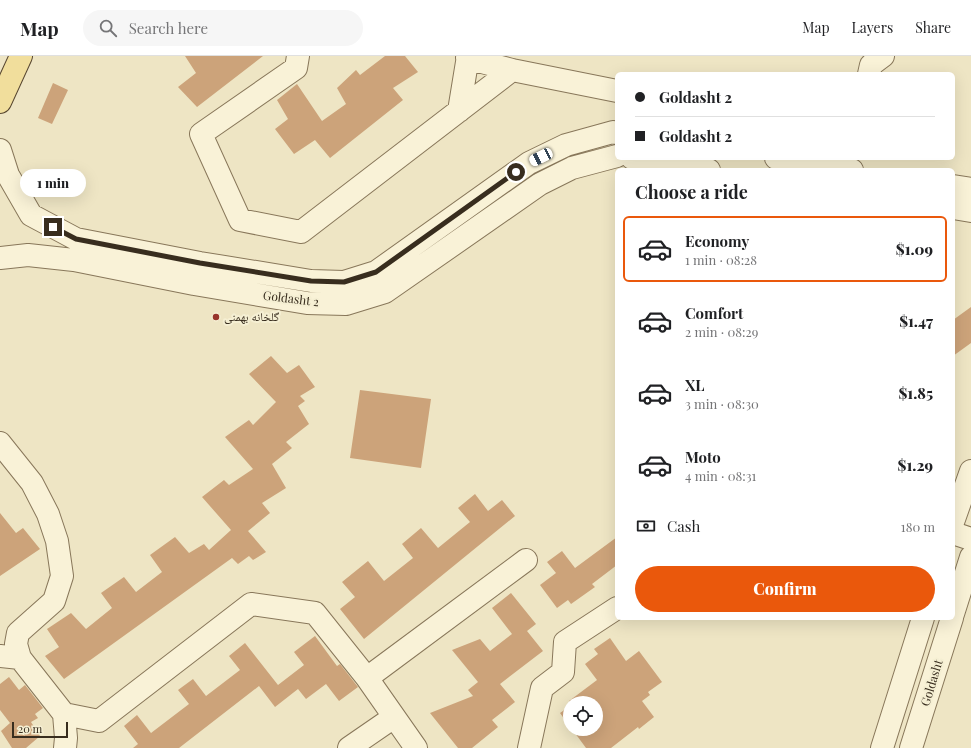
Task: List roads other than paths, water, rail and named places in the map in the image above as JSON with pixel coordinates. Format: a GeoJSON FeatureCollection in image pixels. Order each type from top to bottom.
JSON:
{"type":"FeatureCollection","features":[{"type":"Feature","properties":{"kind":"main road"},"geometry":{"type":"LineString","coordinates":[[0,102],[21,56]]}},
{"type":"Feature","properties":{"kind":"street"},"geometry":{"type":"LineString","coordinates":[[298,56],[296,68],[201,134],[240,220],[301,232],[512,70]]}},
{"type":"Feature","properties":{"kind":"street"},"geometry":{"type":"LineString","coordinates":[[869,72],[871,65],[883,56]]}},
{"type":"Feature","properties":{"kind":"street"},"geometry":{"type":"LineString","coordinates":[[459,111],[468,57],[512,70],[615,91]]}},
{"type":"Feature","properties":{"kind":"street","name":"Goldasht 2"},"geometry":{"type":"LineString","coordinates":[[0,150],[8,175],[31,214],[76,239],[200,263],[311,281],[344,282],[376,272],[529,163],[566,145],[615,132]]}},
{"type":"Feature","properties":{"kind":"street","name":"Goldasht 2"},"geometry":{"type":"LineString","coordinates":[[0,258],[28,255],[74,260],[194,284],[307,303],[346,304],[385,292],[540,184],[572,168],[615,157]]}},
{"type":"Feature","properties":{"kind":"street"},"geometry":{"type":"LineString","coordinates":[[645,160],[696,168]]}},
{"type":"Feature","properties":{"kind":"street"},"geometry":{"type":"LineString","coordinates":[[789,160],[839,168]]}},
{"type":"Feature","properties":{"kind":"street"},"geometry":{"type":"LineString","coordinates":[[955,186],[971,189]]}},
{"type":"Feature","properties":{"kind":"street"},"geometry":{"type":"LineString","coordinates":[[955,208],[971,211]]}},
{"type":"Feature","properties":{"kind":"street"},"geometry":{"type":"LineString","coordinates":[[0,443],[32,483],[48,514],[57,542],[62,576],[54,601],[18,633],[16,644],[10,657],[64,714],[99,720],[251,604],[315,613],[367,678],[416,748]]}},
{"type":"Feature","properties":{"kind":"street"},"geometry":{"type":"LineString","coordinates":[[955,516],[971,471]]}},
{"type":"Feature","properties":{"kind":"street"},"geometry":{"type":"LineString","coordinates":[[955,534],[971,539]]}},
{"type":"Feature","properties":{"kind":"street"},"geometry":{"type":"LineString","coordinates":[[955,608],[971,557]]}},
{"type":"Feature","properties":{"kind":"street"},"geometry":{"type":"LineString","coordinates":[[367,678],[526,560]]}},
{"type":"Feature","properties":{"kind":"street"},"geometry":{"type":"LineString","coordinates":[[529,748],[542,688],[563,672],[565,642],[615,609]]}},
{"type":"Feature","properties":{"kind":"street"},"geometry":{"type":"LineString","coordinates":[[882,748],[922,620]]}},
{"type":"Feature","properties":{"kind":"street","name":"Goldasht"},"geometry":{"type":"LineString","coordinates":[[911,748],[951,620]]}},
{"type":"Feature","properties":{"kind":"street"},"geometry":{"type":"LineString","coordinates":[[64,714],[66,738],[65,748]]}},
{"type":"Feature","properties":{"kind":"street"},"geometry":{"type":"LineString","coordinates":[[349,748],[394,717]]}},
{"type":"Feature","properties":{"kind":"street"},"geometry":{"type":"LineString","coordinates":[[892,718],[918,725]]}},
{"type":"Feature","properties":{"kind":"place","name":"گلخانه بهمنی"},"geometry":{"type":"Point","coordinates":[216,317]}}]}
